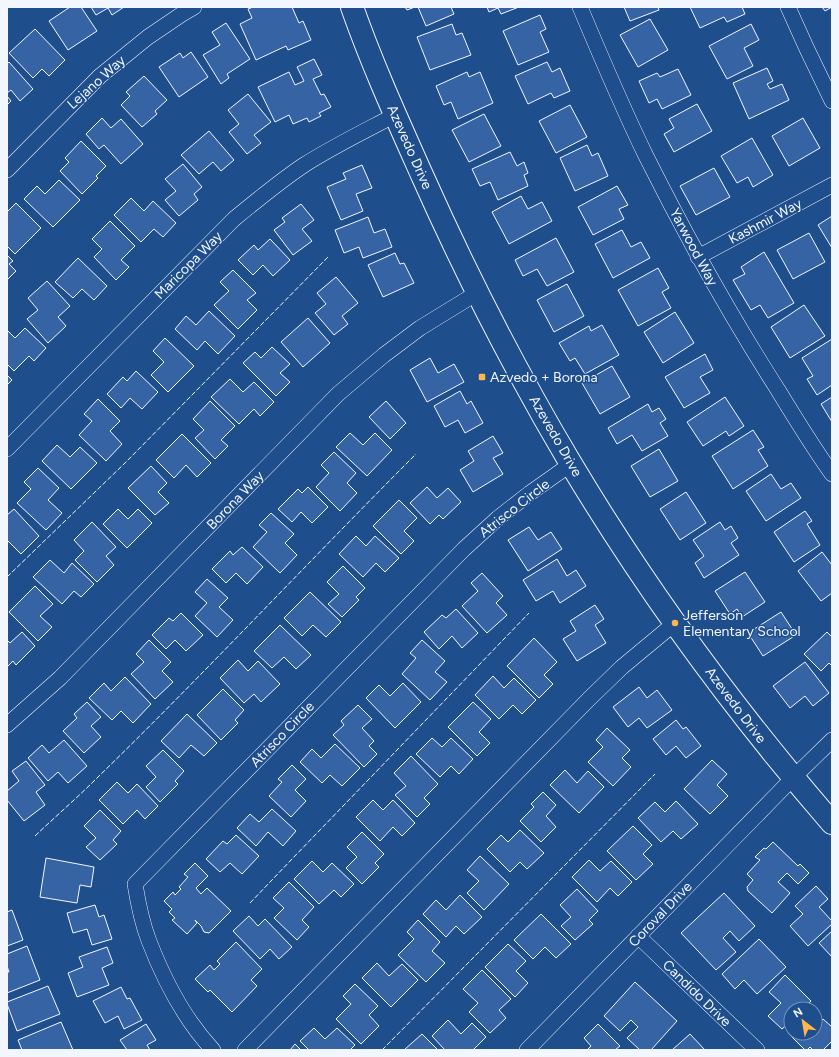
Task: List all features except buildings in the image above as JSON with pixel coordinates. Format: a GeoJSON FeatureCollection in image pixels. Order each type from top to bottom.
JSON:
{"type":"FeatureCollection","features":[{"type":"Feature","properties":{"kind":"street","name":"Lejano Way"},"geometry":{"type":"LineString","coordinates":[[7,170],[100,76],[148,37],[194,7]]}},
{"type":"Feature","properties":{"kind":"street","name":"Azevedo Drive"},"geometry":{"type":"LineString","coordinates":[[352,7],[363,40],[395,115],[477,293],[525,383],[571,464],[617,537],[675,623],[746,720],[832,823]]}},
{"type":"Feature","properties":{"kind":"street","name":"Yarwood Way"},"geometry":{"type":"LineString","coordinates":[[580,7],[610,78],[646,156],[698,256],[749,345],[818,455],[832,474]]}},
{"type":"Feature","properties":{"kind":"street"},"geometry":{"type":"LineString","coordinates":[[788,7],[832,101]]}},
{"type":"Feature","properties":{"kind":"street","name":"Maricopa Way"},"geometry":{"type":"LineString","coordinates":[[7,449],[234,219],[265,193],[303,165],[395,115]]}},
{"type":"Feature","properties":{"kind":"street","name":"Kashmir Way"},"geometry":{"type":"LineString","coordinates":[[698,256],[832,185]]}},
{"type":"Feature","properties":{"kind":"street","name":"Borona Way"},"geometry":{"type":"LineString","coordinates":[[7,725],[60,678],[338,394],[384,355],[420,328],[477,293]]}},
{"type":"Feature","properties":{"kind":"street","name":"Atrisco Circle"},"geometry":{"type":"LineString","coordinates":[[213,1050],[187,1017],[169,988],[148,940],[139,907],[135,884],[464,549],[498,518],[571,464]]}},
{"type":"Feature","properties":{"kind":"street"},"geometry":{"type":"LineString","coordinates":[[245,1050],[589,699],[622,667],[675,623]]}},
{"type":"Feature","properties":{"kind":"street"},"geometry":{"type":"LineString","coordinates":[[793,778],[832,740]]}},
{"type":"Feature","properties":{"kind":"street","name":"Coroval Drive"},"geometry":{"type":"LineString","coordinates":[[527,1050],[793,778]]}},
{"type":"Feature","properties":{"kind":"street","name":"Candido Drive"},"geometry":{"type":"LineString","coordinates":[[638,936],[756,1050]]}},
{"type":"Feature","properties":{"kind":"fence"},"geometry":{"type":"LineString","coordinates":[[7,577],[125,463],[329,256]]}},
{"type":"Feature","properties":{"kind":"fence"},"geometry":{"type":"LineString","coordinates":[[35,836],[138,738],[416,454]]}},
{"type":"Feature","properties":{"kind":"fence"},"geometry":{"type":"LineString","coordinates":[[250,903],[529,613]]}},
{"type":"Feature","properties":{"kind":"fence"},"geometry":{"type":"LineString","coordinates":[[382,1050],[655,774]]}},
{"type":"Feature","properties":{"kind":"place","name":"Azvedo + Borona"},"geometry":{"type":"Point","coordinates":[482,377]}},
{"type":"Feature","properties":{"kind":"place","name":"Jefferson Elementary School"},"geometry":{"type":"Point","coordinates":[675,623]}}]}
